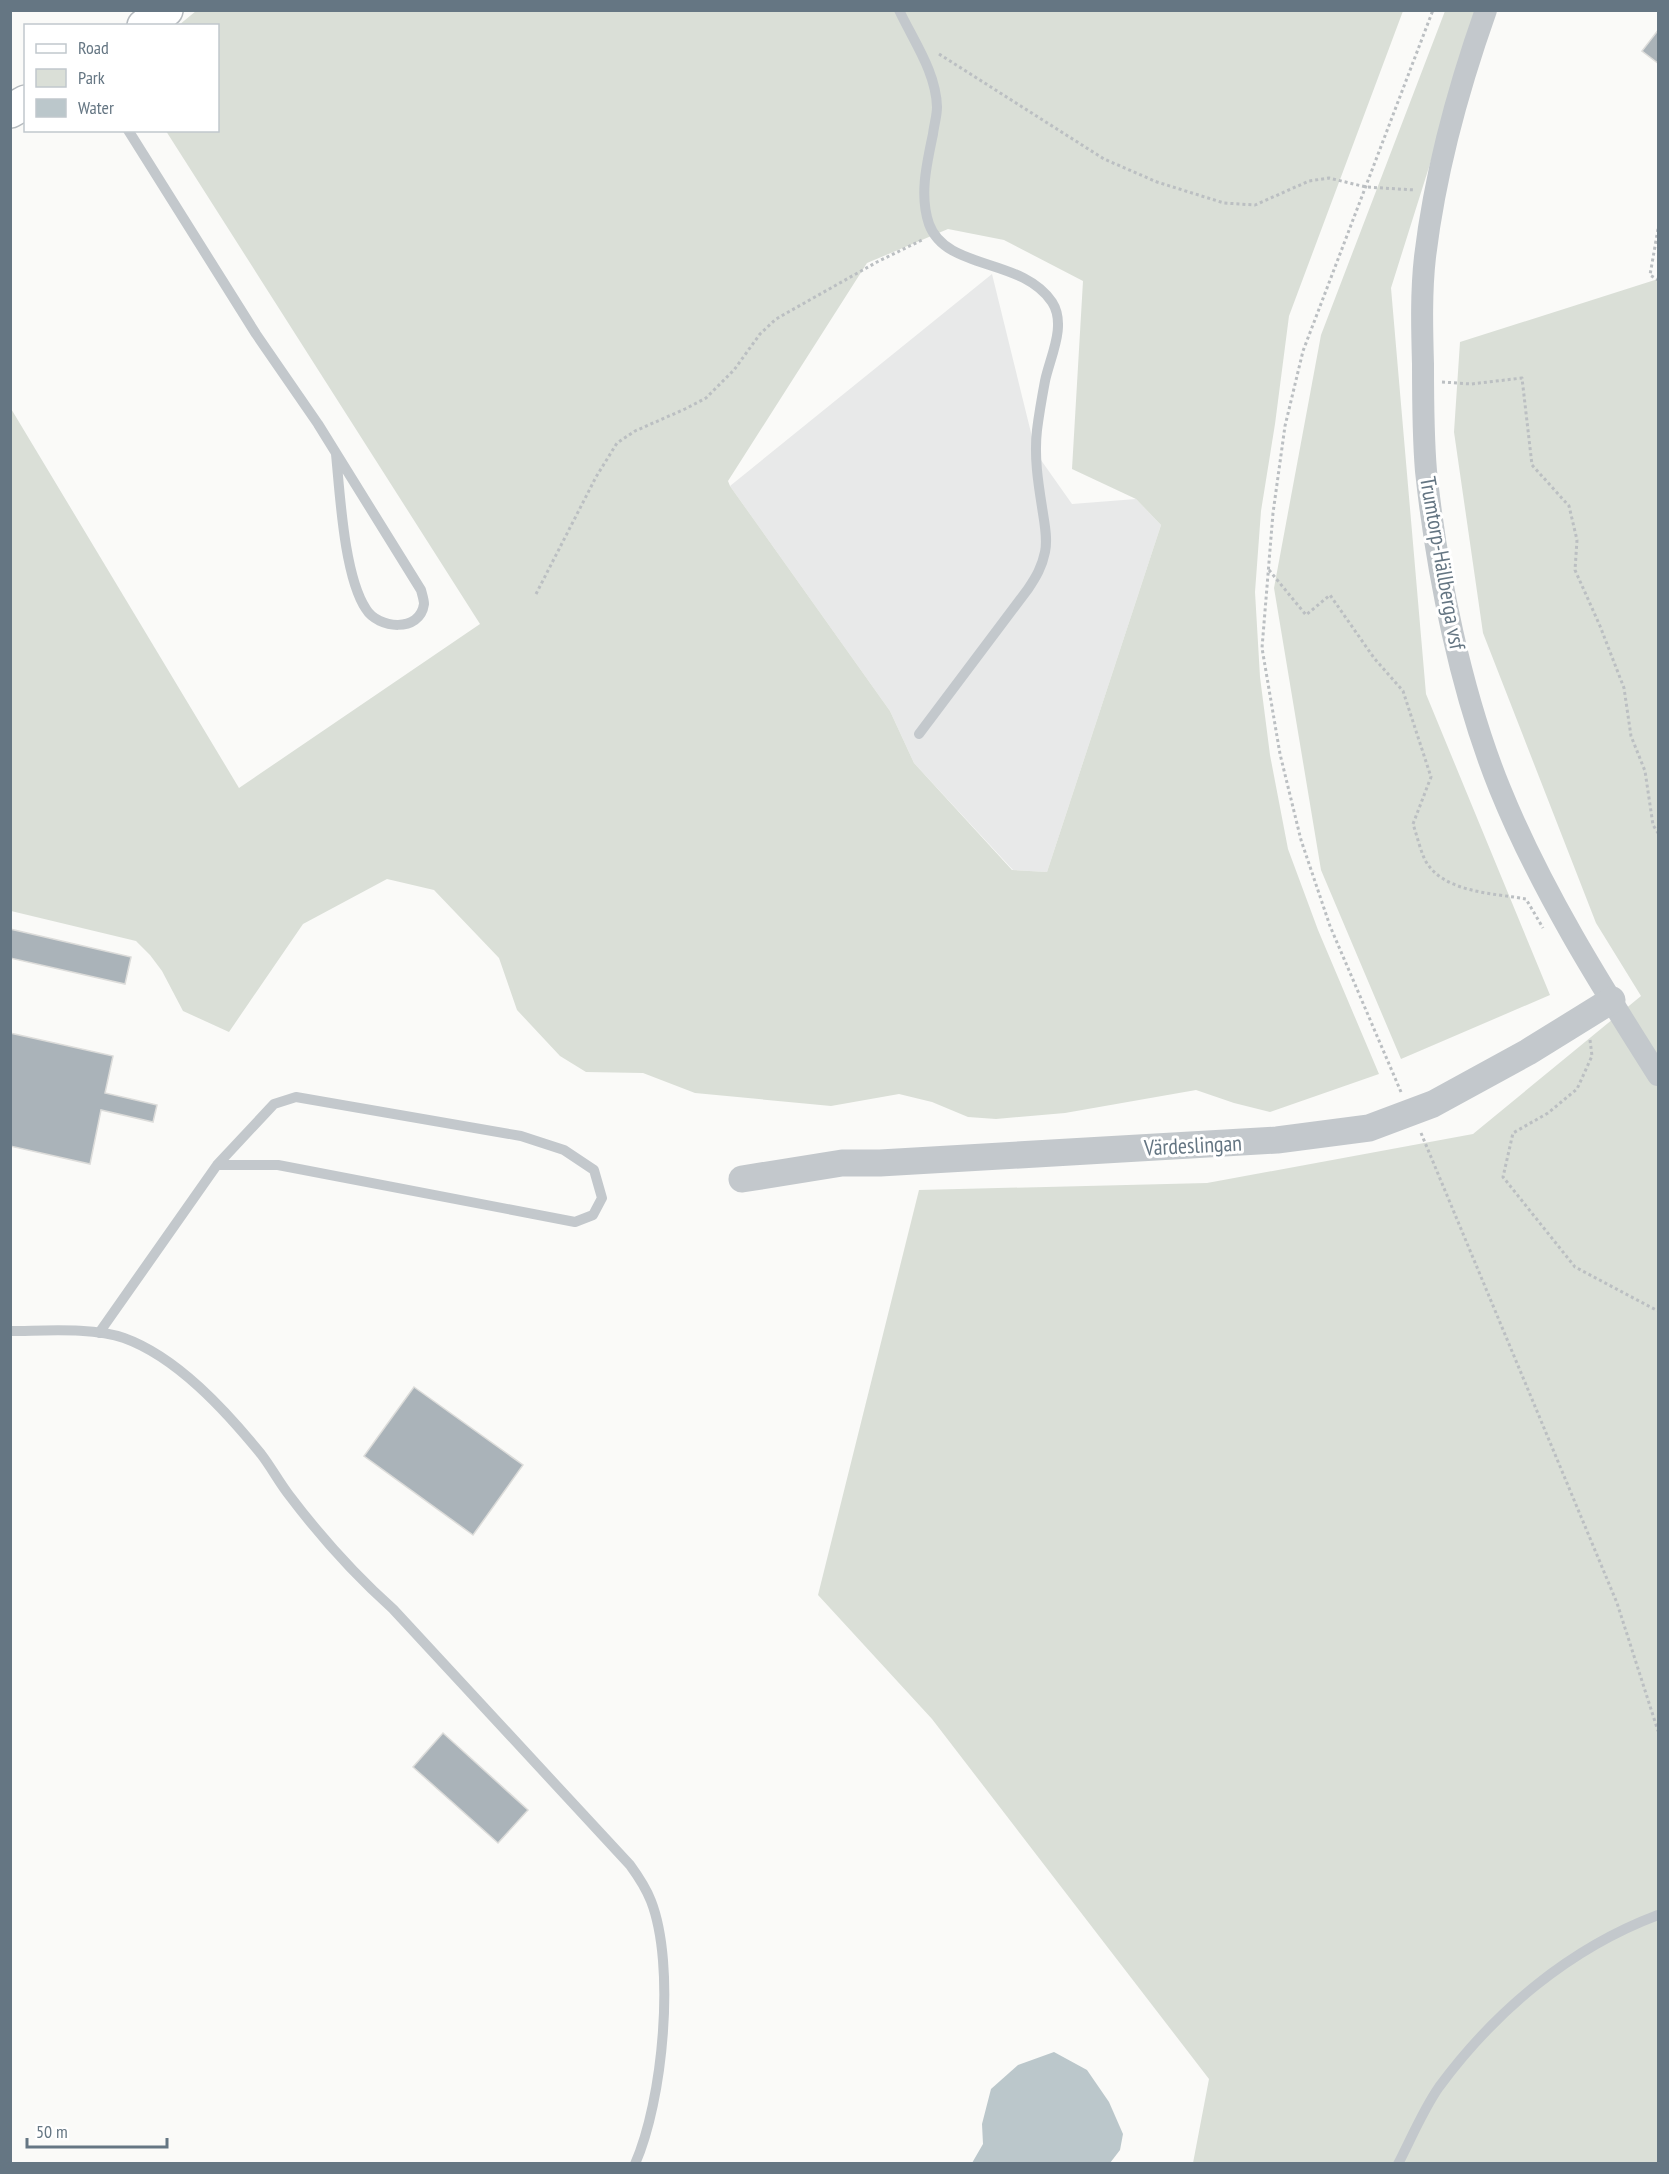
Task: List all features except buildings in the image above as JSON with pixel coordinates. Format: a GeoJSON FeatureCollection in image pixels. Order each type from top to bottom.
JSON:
{"type":"FeatureCollection","features":[{"type":"Feature","properties":{"kind":"main road"},"geometry":{"type":"LineString","coordinates":[[147,24],[166,10]]}},
{"type":"Feature","properties":{"kind":"main road"},"geometry":{"type":"LineString","coordinates":[[10,111],[24,103]]}},
{"type":"Feature","properties":{"kind":"street","name":"Trumtorp-Hällberga vsf"},"geometry":{"type":"LineString","coordinates":[[1486,10],[1453,118],[1435,198],[1425,258],[1422,326],[1426,470],[1439,559],[1474,714],[1500,789],[1559,913],[1659,1075]]}},
{"type":"Feature","properties":{"kind":"street","name":"Värdeslingan"},"geometry":{"type":"LineString","coordinates":[[742,1179],[842,1163],[1277,1140],[1369,1128],[1433,1104],[1528,1052],[1612,1000]]}},
{"type":"Feature","properties":{"kind":"lane"},"geometry":{"type":"LineString","coordinates":[[899,10],[926,63],[935,87],[937,110],[924,196],[929,223],[934,234],[960,255],[1027,278],[1053,303],[1058,319],[1055,347],[1046,379],[1037,431],[1036,454],[1046,550],[1040,571],[919,734]]}},
{"type":"Feature","properties":{"kind":"lane"},"geometry":{"type":"LineString","coordinates":[[129,132],[243,314],[299,395],[336,454],[421,590],[424,604],[418,616],[407,624],[395,626],[379,622],[367,611],[358,594],[341,511],[336,454]]}},
{"type":"Feature","properties":{"kind":"lane"},"geometry":{"type":"LineString","coordinates":[[99,1333],[217,1165],[274,1104],[296,1097],[521,1136],[564,1150],[594,1170],[602,1198],[593,1215],[575,1222],[278,1165],[217,1165]]}},
{"type":"Feature","properties":{"kind":"lane"},"geometry":{"type":"LineString","coordinates":[[10,1331],[99,1333],[123,1337],[153,1352],[209,1394],[262,1455],[288,1493],[338,1553],[393,1609],[630,1865],[651,1901],[657,1924],[662,1954],[663,1994],[662,2037],[656,2090],[641,2150],[635,2163]]}},
{"type":"Feature","properties":{"kind":"lane"},"geometry":{"type":"LineString","coordinates":[[1398,2163],[1438,2089],[1489,2027],[1550,1973],[1628,1927],[1659,1915]]}},
{"type":"Feature","properties":{"kind":"path"},"geometry":{"type":"LineString","coordinates":[[1433,10],[1303,351],[1285,426],[1273,513],[1262,648],[1280,754],[1301,840],[1330,926],[1602,1562],[1659,1731]]}},
{"type":"Feature","properties":{"kind":"path"},"geometry":{"type":"LineString","coordinates":[[911,36],[1104,159],[1157,182],[1224,203],[1255,205],[1309,182],[1329,178],[1366,187],[1422,189],[1435,198]]}},
{"type":"Feature","properties":{"kind":"path"},"geometry":{"type":"LineString","coordinates":[[1659,230],[1650,275],[1659,280]]}},
{"type":"Feature","properties":{"kind":"path"},"geometry":{"type":"LineString","coordinates":[[536,594],[596,477],[617,443],[635,431],[685,410],[706,398],[734,370],[760,334],[776,319],[877,262],[934,234]]}},
{"type":"Feature","properties":{"kind":"path"},"geometry":{"type":"LineString","coordinates":[[1423,380],[1471,384],[1522,378],[1532,465],[1569,506],[1577,540],[1575,570],[1624,688],[1631,736],[1645,771],[1653,825],[1659,833]]}},
{"type":"Feature","properties":{"kind":"path"},"geometry":{"type":"LineString","coordinates":[[1268,568],[1306,615],[1330,595],[1374,658],[1403,691],[1431,777],[1413,824],[1426,860],[1440,877],[1460,886],[1526,899],[1546,933]]}},
{"type":"Feature","properties":{"kind":"path"},"geometry":{"type":"LineString","coordinates":[[1587,1016],[1592,1056],[1577,1089],[1548,1113],[1513,1133],[1503,1177],[1575,1267],[1659,1311]]}},
{"type":"Feature","properties":{"kind":"shaded area"},"geometry":{"type":"Polygon","coordinates":[[[992,274],[1036,453],[1072,504],[1136,499],[1161,525],[1047,872],[1013,870],[914,763],[890,711],[730,486],[992,274]]]}},
{"type":"Feature","properties":{"kind":"green space"},"geometry":{"type":"Polygon","coordinates":[[[196,11],[1403,11],[1289,316],[1261,511],[1255,592],[1260,677],[1270,755],[1288,849],[1318,930],[1379,1074],[1270,1112],[1196,1090],[1065,1113],[996,1119],[968,1117],[932,1102],[899,1094],[831,1106],[695,1093],[643,1073],[586,1072],[560,1056],[517,1010],[499,958],[434,890],[387,879],[303,924],[229,1032],[183,1011],[162,971],[136,941],[11,911],[10,407],[239,788],[480,624],[167,132],[219,132],[219,24],[180,24],[196,11]],[[948,229],[867,263],[728,481],[890,711],[914,763],[1012,870],[1047,872],[1161,525],[1136,499],[1072,469],[1083,281],[1004,240],[948,229]]]}},
{"type":"Feature","properties":{"kind":"green space"},"geometry":{"type":"Polygon","coordinates":[[[1445,11],[1478,11],[1391,288],[1426,694],[1550,995],[1401,1059],[1321,870],[1274,588],[1321,335],[1445,11]]]}},
{"type":"Feature","properties":{"kind":"green space"},"geometry":{"type":"Polygon","coordinates":[[[1658,279],[1658,2163],[1193,2163],[1209,2079],[932,1719],[818,1595],[919,1190],[1207,1183],[1473,1134],[1641,996],[1596,923],[1483,633],[1454,432],[1460,342],[1658,279]]]}},
{"type":"Feature","properties":{"kind":"water"},"geometry":{"type":"Polygon","coordinates":[[[1054,2052],[1087,2070],[1109,2102],[1123,2134],[1120,2150],[1110,2163],[972,2163],[983,2144],[982,2124],[991,2089],[1018,2065],[1054,2052]]]}}]}
